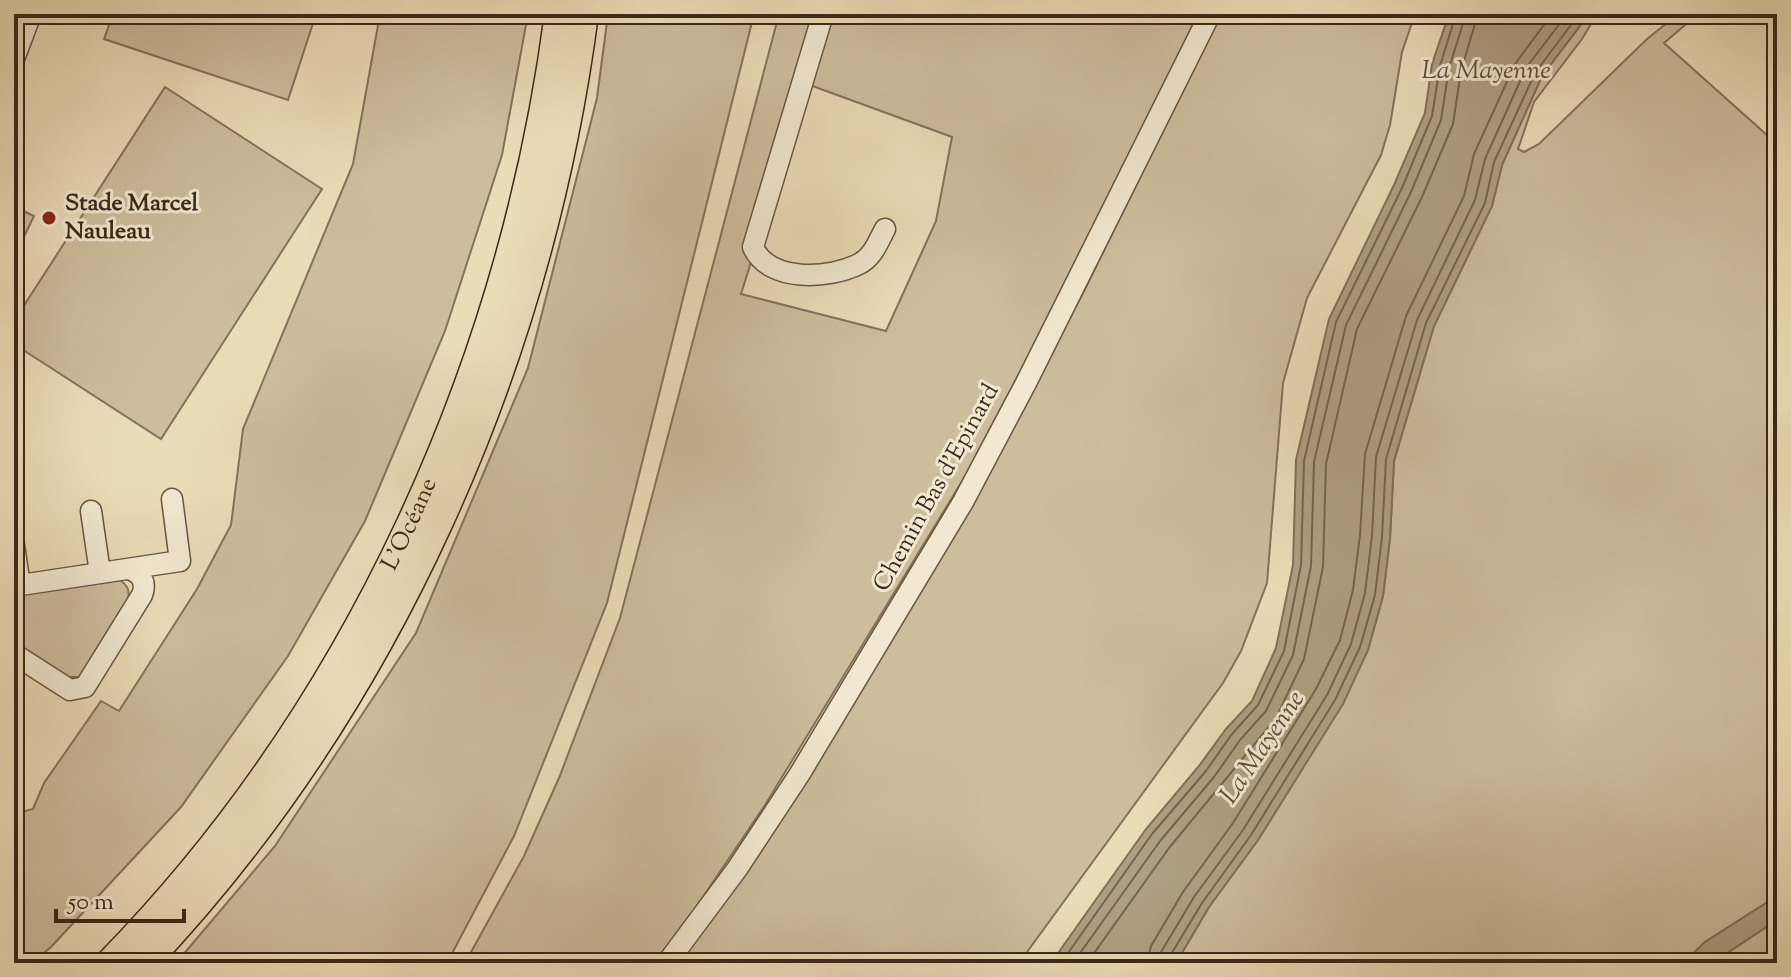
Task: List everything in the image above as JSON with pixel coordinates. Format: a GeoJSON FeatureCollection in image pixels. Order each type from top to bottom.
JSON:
{"type":"FeatureCollection","features":[{"type":"Feature","properties":{"kind":"highway","name":"L’Océane"},"geometry":{"type":"LineString","coordinates":[[110,963],[171,896],[267,771],[334,667],[405,536],[469,385],[511,256],[542,127],[559,14]]}},
{"type":"Feature","properties":{"kind":"highway","name":"L’Océane"},"geometry":{"type":"LineString","coordinates":[[144,963],[235,857],[295,774],[383,633],[444,512],[504,360],[538,250],[557,174],[584,14]]}},
{"type":"Feature","properties":{"kind":"street"},"geometry":{"type":"LineString","coordinates":[[14,59],[31,14]]}},
{"type":"Feature","properties":{"kind":"street"},"geometry":{"type":"LineString","coordinates":[[823,14],[753,247],[767,266],[784,272],[819,273],[861,263],[872,254],[885,229]]}},
{"type":"Feature","properties":{"kind":"street","name":"Chemin Bas d'Epinard"},"geometry":{"type":"LineString","coordinates":[[667,963],[737,869],[799,775],[963,502],[1027,381],[1210,14]]}},
{"type":"Feature","properties":{"kind":"street"},"geometry":{"type":"LineString","coordinates":[[14,545],[17,586],[180,561],[172,499]]}},
{"type":"Feature","properties":{"kind":"street"},"geometry":{"type":"LineString","coordinates":[[91,511],[100,573]]}},
{"type":"Feature","properties":{"kind":"street"},"geometry":{"type":"LineString","coordinates":[[16,658],[70,690],[85,687],[144,590],[140,575],[129,569]]}},
{"type":"Feature","properties":{"kind":"shaded area"},"geometry":{"type":"Polygon","coordinates":[[[113,14],[316,14],[288,100],[104,39],[113,14]]]}},
{"type":"Feature","properties":{"kind":"shaded area"},"geometry":{"type":"Polygon","coordinates":[[[380,14],[528,14],[502,155],[445,331],[365,521],[288,656],[181,807],[51,947],[32,963],[14,963],[14,814],[33,809],[44,783],[101,701],[119,711],[197,589],[231,525],[243,429],[353,164],[380,14]]]}},
{"type":"Feature","properties":{"kind":"shaded area"},"geometry":{"type":"Polygon","coordinates":[[[608,14],[754,14],[607,603],[514,836],[447,963],[176,963],[275,846],[416,633],[528,368],[597,98],[608,14]]]}},
{"type":"Feature","properties":{"kind":"shaded area"},"geometry":{"type":"Polygon","coordinates":[[[779,14],[1198,14],[1137,142],[978,455],[765,805],[688,919],[654,963],[465,963],[524,856],[559,778],[620,618],[779,14]],[[807,84],[741,294],[886,331],[936,221],[952,137],[807,84]]]}},
{"type":"Feature","properties":{"kind":"shaded area"},"geometry":{"type":"Polygon","coordinates":[[[1220,14],[1415,14],[1402,52],[1390,125],[1381,155],[1307,298],[1283,383],[1267,583],[1241,651],[1223,683],[1019,963],[674,963],[794,794],[959,528],[1083,293],[1220,14]]]}},
{"type":"Feature","properties":{"kind":"shaded area"},"geometry":{"type":"Polygon","coordinates":[[[1589,14],[1597,14],[1534,102],[1518,149],[1524,152],[1539,144],[1647,39],[1678,14],[1698,14],[1664,43],[1777,144],[1777,896],[1705,942],[1683,963],[1176,963],[1209,907],[1258,840],[1342,704],[1368,650],[1383,596],[1394,461],[1434,326],[1492,206],[1502,165],[1542,76],[1589,14]]]}},
{"type":"Feature","properties":{"kind":"shaded area"},"geometry":{"type":"Polygon","coordinates":[[[165,87],[322,189],[161,439],[14,344],[14,321],[165,87]]]}},
{"type":"Feature","properties":{"kind":"shaded area"},"geometry":{"type":"Polygon","coordinates":[[[17,208],[34,216],[19,247],[14,244],[14,214],[17,208]]]}},
{"type":"Feature","properties":{"kind":"shaded area"},"geometry":{"type":"Polygon","coordinates":[[[118,579],[128,588],[128,601],[80,677],[63,677],[14,645],[14,593],[118,579]]]}},
{"type":"Feature","properties":{"kind":"shaded area"},"geometry":{"type":"Polygon","coordinates":[[[1777,920],[1777,963],[1712,963],[1777,920]]]}},
{"type":"Feature","properties":{"kind":"water","name":"La Mayenne"},"geometry":{"type":"Polygon","coordinates":[[[1449,14],[1589,14],[1542,76],[1502,165],[1492,206],[1434,326],[1394,461],[1383,596],[1368,650],[1343,704],[1258,840],[1209,907],[1176,963],[1051,963],[1146,829],[1252,701],[1276,648],[1293,565],[1296,460],[1329,319],[1425,113],[1432,64],[1449,14]]]}},
{"type":"Feature","properties":{"kind":"water"},"geometry":{"type":"Polygon","coordinates":[[[1777,896],[1777,920],[1712,963],[1683,963],[1705,942],[1777,896]]]}},
{"type":"Feature","properties":{"kind":"place","name":"Stade Marcel Nauleau"},"geometry":{"type":"Point","coordinates":[49,218]}}]}
